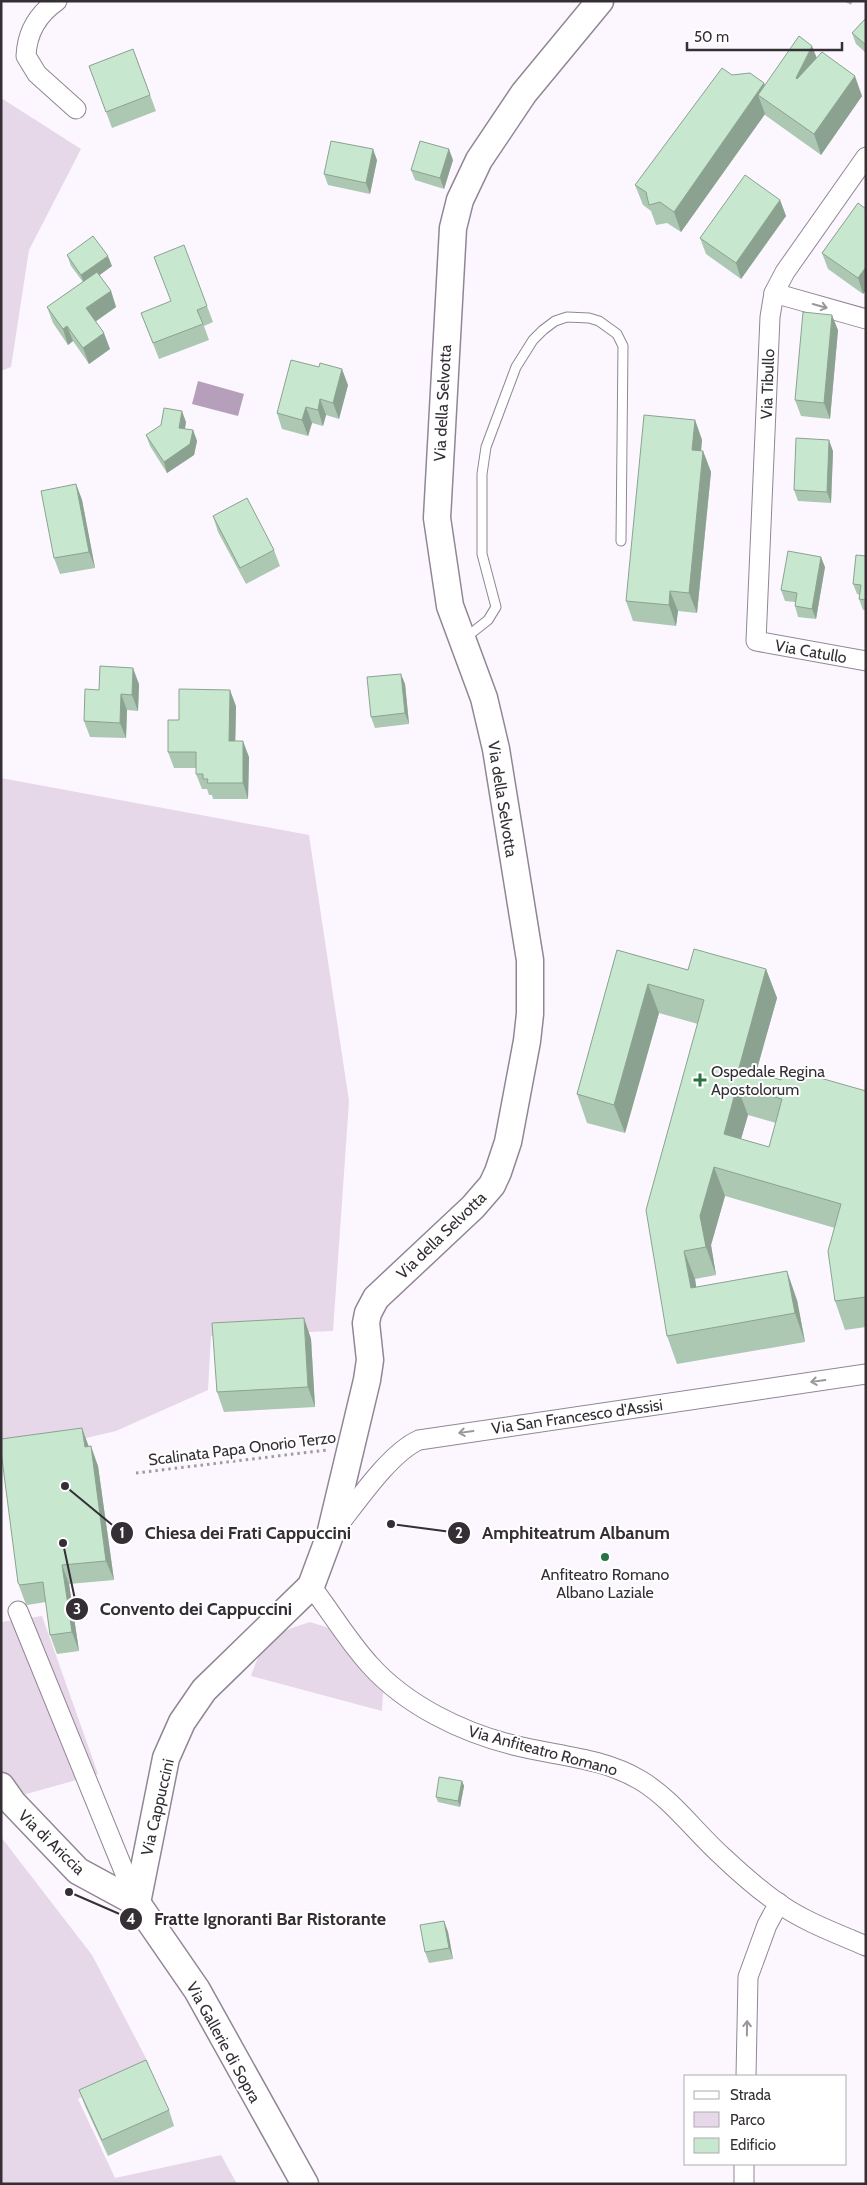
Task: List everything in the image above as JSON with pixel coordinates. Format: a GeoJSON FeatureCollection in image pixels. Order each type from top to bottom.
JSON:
{"type":"FeatureCollection","features":[{"type":"Feature","properties":{"kind":"street"},"geometry":{"type":"LineString","coordinates":[[57,1],[49,7],[35,24],[28,42],[26,56],[36,74],[76,109]]}},
{"type":"Feature","properties":{"kind":"street","name":"Via della Selvotta"},"geometry":{"type":"LineString","coordinates":[[311,1586],[330,1535],[369,1368],[366,1329],[368,1313],[383,1290],[462,1218],[492,1185],[508,1142],[527,1041],[531,997],[530,960],[496,749],[484,698],[450,606],[445,581],[436,501],[451,248],[460,200],[479,160],[524,93],[600,1]]}},
{"type":"Feature","properties":{"kind":"street","name":"Via Tibullo"},"geometry":{"type":"LineString","coordinates":[[756,641],[770,317],[774,293],[785,272],[866,157]]}},
{"type":"Feature","properties":{"kind":"street"},"geometry":{"type":"LineString","coordinates":[[774,293],[866,319]]}},
{"type":"Feature","properties":{"kind":"street","name":"Via Catullo"},"geometry":{"type":"LineString","coordinates":[[756,641],[866,661]]}},
{"type":"Feature","properties":{"kind":"street","name":"Via San Francesco d'Assisi"},"geometry":{"type":"LineString","coordinates":[[330,1535],[402,1450],[419,1440],[866,1374]]}},
{"type":"Feature","properties":{"kind":"street","name":"Via Cappuccini"},"geometry":{"type":"LineString","coordinates":[[137,1903],[166,1758],[182,1722],[204,1690],[311,1586]]}},
{"type":"Feature","properties":{"kind":"street","name":"Via Anfiteatro Romano"},"geometry":{"type":"LineString","coordinates":[[311,1586],[369,1664],[404,1694],[440,1717],[472,1732],[511,1744],[586,1758],[638,1779],[660,1795],[721,1856],[779,1903],[817,1925],[866,1946]]}},
{"type":"Feature","properties":{"kind":"street"},"geometry":{"type":"LineString","coordinates":[[18,1611],[137,1903]]}},
{"type":"Feature","properties":{"kind":"street","name":"Via di Ariccia"},"geometry":{"type":"LineString","coordinates":[[1,1786],[13,1803],[78,1871],[137,1903]]}},
{"type":"Feature","properties":{"kind":"street","name":"Via Gallerie di Sopra"},"geometry":{"type":"LineString","coordinates":[[137,1903],[197,1990],[305,2184]]}},
{"type":"Feature","properties":{"kind":"street"},"geometry":{"type":"LineString","coordinates":[[746,2075],[748,1977],[767,1926],[779,1903]]}},
{"type":"Feature","properties":{"kind":"street"},"geometry":{"type":"LineString","coordinates":[[744,2165],[744,2184]]}},
{"type":"Feature","properties":{"kind":"lane"},"geometry":{"type":"LineString","coordinates":[[462,640],[488,620],[496,607],[482,554],[482,474],[486,447],[520,360],[542,330],[555,321],[567,317],[589,318],[600,321],[617,334],[623,346],[621,541]]}},
{"type":"Feature","properties":{"kind":"path","name":"Scalinata Papa Onorio Terzo"},"geometry":{"type":"LineString","coordinates":[[136,1474],[351,1447]]}},
{"type":"Feature","properties":{"kind":"green space"},"geometry":{"type":"Polygon","coordinates":[[[1,98],[81,149],[29,250],[11,367],[1,371],[1,98]]]}},
{"type":"Feature","properties":{"kind":"green space"},"geometry":{"type":"Polygon","coordinates":[[[1,778],[309,835],[349,1101],[333,1331],[211,1336],[208,1390],[116,1431],[1,1458],[1,778]]]}},
{"type":"Feature","properties":{"kind":"green space"},"geometry":{"type":"Polygon","coordinates":[[[42,1616],[98,1774],[1,1801],[1,1622],[42,1616]]]}},
{"type":"Feature","properties":{"kind":"green space"},"geometry":{"type":"Polygon","coordinates":[[[310,1622],[329,1628],[352,1658],[383,1692],[382,1711],[251,1676],[260,1653],[271,1639],[287,1630],[310,1622]]]}},
{"type":"Feature","properties":{"kind":"green space"},"geometry":{"type":"Polygon","coordinates":[[[1,1837],[92,1955],[149,2064],[78,2099],[115,2178],[221,2155],[237,2184],[1,2184],[1,1837]]]}},
{"type":"Feature","properties":{"kind":"shaded area"},"geometry":{"type":"Polygon","coordinates":[[[198,381],[244,394],[238,416],[192,404],[198,381]]]}},
{"type":"Feature","properties":{"kind":"building"},"geometry":{"type":"Polygon","coordinates":[[[866,18],[866,45],[852,33],[866,18]]]}},
{"type":"Feature","properties":{"kind":"building"},"geometry":{"type":"Polygon","coordinates":[[[799,36],[812,46],[797,79],[822,52],[855,76],[814,134],[758,95],[799,36]]]}},
{"type":"Feature","properties":{"kind":"building"},"geometry":{"type":"Polygon","coordinates":[[[133,49],[150,95],[106,112],[89,66],[133,49]]]}},
{"type":"Feature","properties":{"kind":"building"},"geometry":{"type":"Polygon","coordinates":[[[722,68],[732,75],[750,73],[764,83],[674,212],[660,202],[649,205],[646,192],[635,185],[722,68]]]}},
{"type":"Feature","properties":{"kind":"building"},"geometry":{"type":"Polygon","coordinates":[[[331,141],[373,149],[366,183],[324,174],[331,141]]]}},
{"type":"Feature","properties":{"kind":"building"},"geometry":{"type":"Polygon","coordinates":[[[420,141],[449,149],[440,178],[411,170],[420,141]]]}},
{"type":"Feature","properties":{"kind":"building"},"geometry":{"type":"Polygon","coordinates":[[[745,175],[780,200],[736,263],[700,238],[745,175]]]}},
{"type":"Feature","properties":{"kind":"building"},"geometry":{"type":"Polygon","coordinates":[[[858,203],[866,209],[866,267],[858,278],[822,253],[858,203]]]}},
{"type":"Feature","properties":{"kind":"building"},"geometry":{"type":"Polygon","coordinates":[[[93,236],[108,256],[81,275],[67,255],[93,236]]]}},
{"type":"Feature","properties":{"kind":"building"},"geometry":{"type":"Polygon","coordinates":[[[184,245],[207,306],[197,310],[203,324],[153,343],[141,313],[171,301],[154,257],[184,245]]]}},
{"type":"Feature","properties":{"kind":"building"},"geometry":{"type":"Polygon","coordinates":[[[97,272],[111,291],[86,308],[104,333],[83,348],[67,326],[63,329],[47,307],[97,272]]]}},
{"type":"Feature","properties":{"kind":"building"},"geometry":{"type":"Polygon","coordinates":[[[803,312],[832,315],[824,403],[795,400],[803,312]]]}},
{"type":"Feature","properties":{"kind":"building"},"geometry":{"type":"Polygon","coordinates":[[[291,360],[319,367],[320,363],[342,369],[333,403],[320,399],[318,410],[306,407],[302,420],[277,413],[291,360]]]}},
{"type":"Feature","properties":{"kind":"building"},"geometry":{"type":"Polygon","coordinates":[[[164,408],[182,411],[179,428],[193,430],[190,444],[164,462],[146,435],[161,425],[164,408]]]}},
{"type":"Feature","properties":{"kind":"building"},"geometry":{"type":"Polygon","coordinates":[[[644,415],[695,420],[692,450],[703,451],[689,593],[670,591],[669,605],[626,601],[644,415]]]}},
{"type":"Feature","properties":{"kind":"building"},"geometry":{"type":"Polygon","coordinates":[[[796,438],[829,440],[827,492],[794,490],[796,438]]]}},
{"type":"Feature","properties":{"kind":"building"},"geometry":{"type":"Polygon","coordinates":[[[76,484],[89,552],[54,558],[41,491],[76,484]]]}},
{"type":"Feature","properties":{"kind":"building"},"geometry":{"type":"Polygon","coordinates":[[[247,498],[274,550],[240,568],[213,516],[247,498]]]}},
{"type":"Feature","properties":{"kind":"building"},"geometry":{"type":"Polygon","coordinates":[[[788,551],[821,557],[812,609],[795,606],[797,593],[781,590],[788,551]]]}},
{"type":"Feature","properties":{"kind":"building"},"geometry":{"type":"Polygon","coordinates":[[[856,555],[866,556],[866,600],[859,599],[861,585],[853,584],[856,555]]]}},
{"type":"Feature","properties":{"kind":"building"},"geometry":{"type":"Polygon","coordinates":[[[100,666],[133,668],[132,695],[121,694],[120,723],[84,721],[85,689],[99,690],[100,666]]]}},
{"type":"Feature","properties":{"kind":"building"},"geometry":{"type":"Polygon","coordinates":[[[401,674],[405,713],[371,717],[367,677],[401,674]]]}},
{"type":"Feature","properties":{"kind":"building"},"geometry":{"type":"Polygon","coordinates":[[[179,689],[230,690],[229,741],[243,741],[243,783],[207,783],[208,779],[203,779],[203,774],[196,774],[196,752],[168,752],[168,720],[179,720],[179,689]]]}},
{"type":"Feature","properties":{"kind":"building"},"geometry":{"type":"Polygon","coordinates":[[[694,949],[766,969],[739,1068],[781,1080],[785,1068],[866,1091],[866,1297],[835,1301],[828,1251],[841,1204],[714,1167],[700,1216],[706,1247],[684,1251],[691,1288],[787,1271],[795,1313],[667,1336],[646,1210],[704,1000],[648,984],[614,1105],[577,1094],[617,950],[688,970],[694,949]],[[737,1086],[724,1134],[769,1147],[782,1099],[737,1086]]]}},
{"type":"Feature","properties":{"kind":"building"},"geometry":{"type":"Polygon","coordinates":[[[304,1318],[308,1387],[217,1392],[212,1323],[304,1318]]]}},
{"type":"Feature","properties":{"kind":"building"},"geometry":{"type":"Polygon","coordinates":[[[82,1428],[85,1447],[91,1446],[106,1561],[62,1565],[72,1632],[50,1635],[43,1582],[20,1585],[18,1583],[1,1439],[82,1428]]]}},
{"type":"Feature","properties":{"kind":"building"},"geometry":{"type":"Polygon","coordinates":[[[439,1777],[462,1781],[458,1801],[436,1797],[439,1777]]]}},
{"type":"Feature","properties":{"kind":"building"},"geometry":{"type":"Polygon","coordinates":[[[444,1921],[449,1948],[425,1952],[420,1925],[444,1921]]]}},
{"type":"Feature","properties":{"kind":"building"},"geometry":{"type":"Polygon","coordinates":[[[146,2060],[169,2110],[102,2140],[79,2090],[146,2060]]]}},
{"type":"Feature","properties":{"kind":"place","name":"Ospedale Regina Apostolorum"},"geometry":{"type":"Point","coordinates":[700,1080]}},
{"type":"Feature","properties":{"kind":"place","name":"Chiesa dei Frati Cappuccini"},"geometry":{"type":"Point","coordinates":[65,1486]}},
{"type":"Feature","properties":{"kind":"place","name":"Amphiteatrum Albanum"},"geometry":{"type":"Point","coordinates":[391,1524]}},
{"type":"Feature","properties":{"kind":"place","name":"Convento dei Cappuccini"},"geometry":{"type":"Point","coordinates":[63,1543]}},
{"type":"Feature","properties":{"kind":"place","name":"Anfiteatro Romano Albano Laziale"},"geometry":{"type":"Point","coordinates":[605,1557]}},
{"type":"Feature","properties":{"kind":"place","name":"Fratte Ignoranti Bar Ristorante"},"geometry":{"type":"Point","coordinates":[69,1892]}}]}
